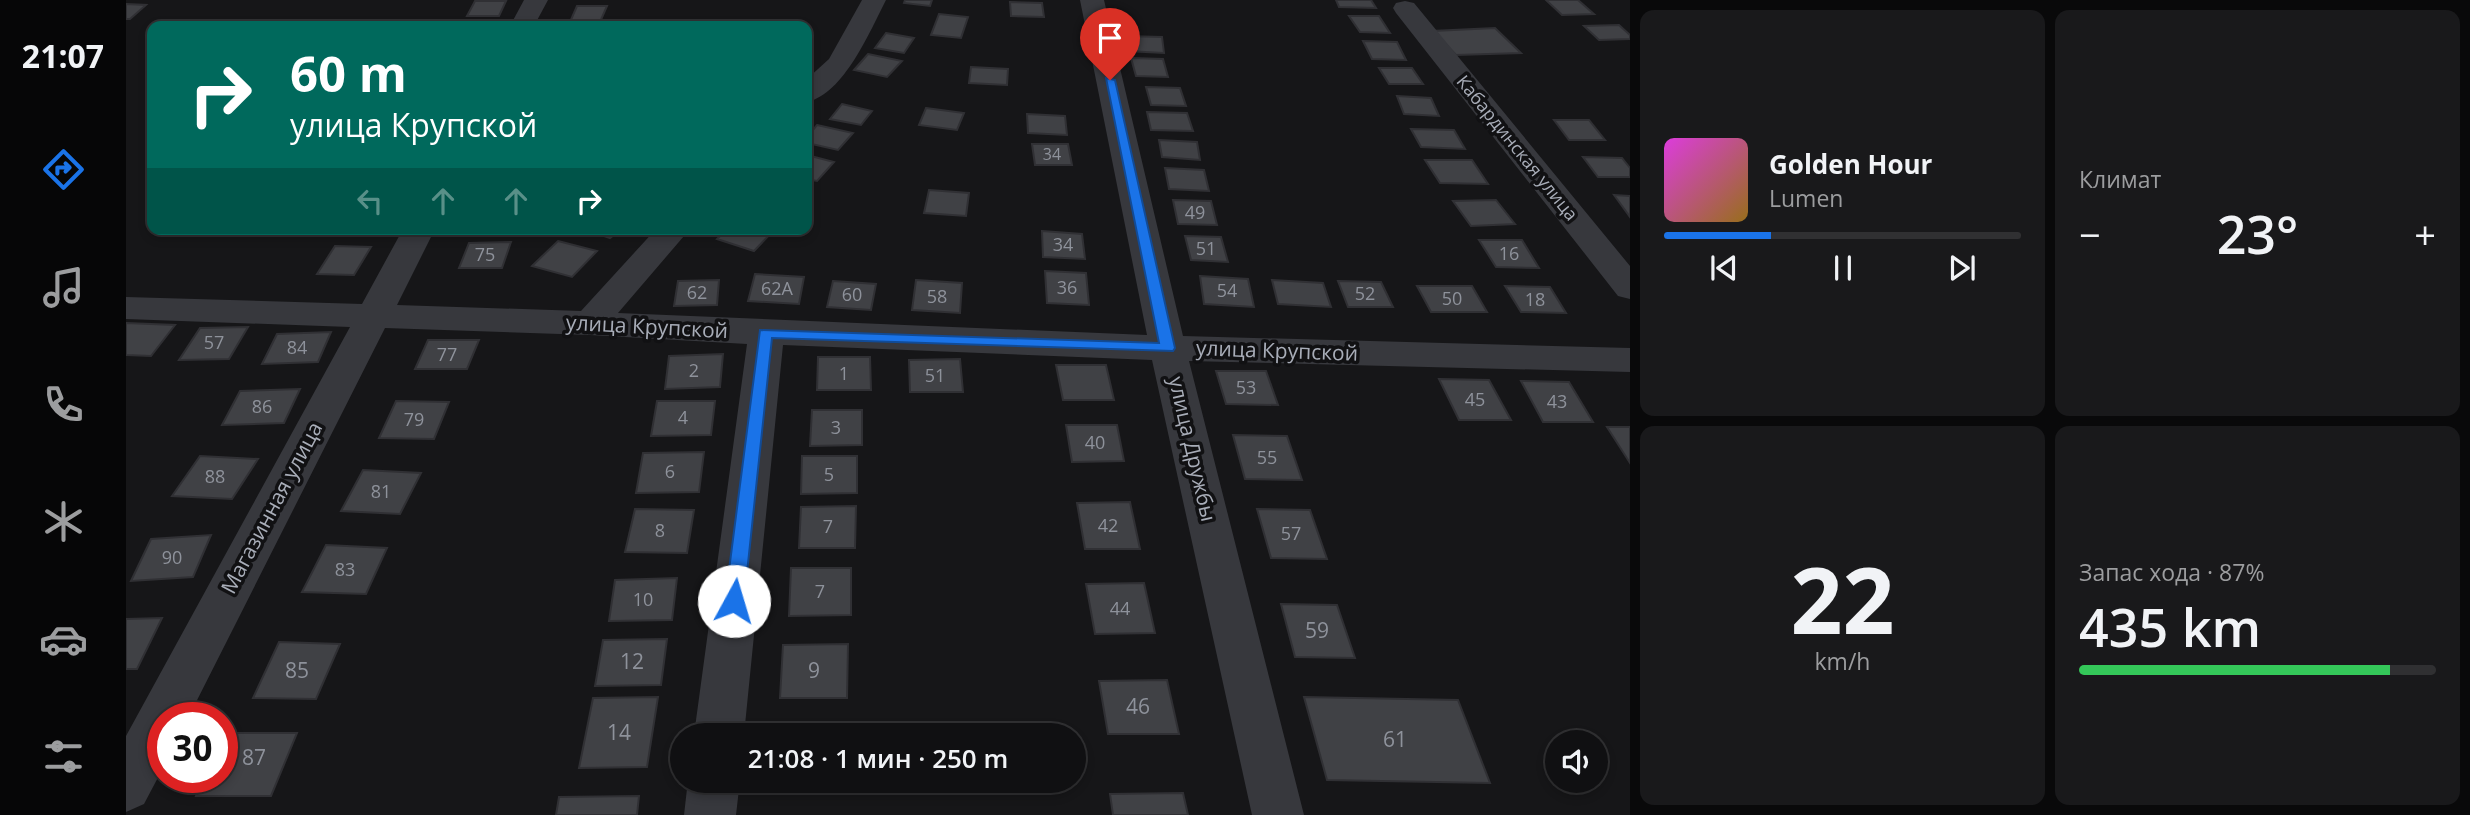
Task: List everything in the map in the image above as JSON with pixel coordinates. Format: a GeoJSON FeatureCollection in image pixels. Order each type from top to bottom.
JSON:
{"type":"FeatureCollection","features":[{"type":"Feature","properties":{"kind":"street"},"geometry":{"type":"LineString","coordinates":[[525,21],[536,0]]}},
{"type":"Feature","properties":{"kind":"street"},"geometry":{"type":"LineString","coordinates":[[812,89],[839,63],[874,0]]}},
{"type":"Feature","properties":{"kind":"street","name":"улица Дружбы"},"geometry":{"type":"LineString","coordinates":[[1092,0],[1168,348],[1278,815]]}},
{"type":"Feature","properties":{"kind":"street","name":"Кабардинская улица"},"geometry":{"type":"LineString","coordinates":[[1405,8],[1630,288]]}},
{"type":"Feature","properties":{"kind":"street","name":"Магазинная улица"},"geometry":{"type":"LineString","coordinates":[[126,787],[416,235]]}},
{"type":"Feature","properties":{"kind":"street"},"geometry":{"type":"LineString","coordinates":[[590,323],[669,235]]}},
{"type":"Feature","properties":{"kind":"street","name":"улица Крупской"},"geometry":{"type":"LineString","coordinates":[[126,308],[590,323],[766,333],[1168,348],[1630,360]]}},
{"type":"Feature","properties":{"kind":"street"},"geometry":{"type":"LineString","coordinates":[[720,723],[766,333]]}},
{"type":"Feature","properties":{"kind":"street"},"geometry":{"type":"LineString","coordinates":[[710,815],[713,793]]}},
{"type":"Feature","properties":{"kind":"building"},"geometry":{"type":"Polygon","coordinates":[[[905,0],[932,0],[930,6],[904,3],[905,0]]]}},
{"type":"Feature","properties":{"kind":"building"},"geometry":{"type":"Polygon","coordinates":[[[1336,0],[1371,0],[1376,8],[1339,7],[1336,0]]]}},
{"type":"Feature","properties":{"kind":"building"},"geometry":{"type":"Polygon","coordinates":[[[1546,0],[1578,0],[1594,14],[1562,15],[1546,0]]]}},
{"type":"Feature","properties":{"kind":"building"},"geometry":{"type":"Polygon","coordinates":[[[475,1],[506,1],[499,16],[467,16],[475,1]]]}},
{"type":"Feature","properties":{"kind":"building"},"geometry":{"type":"Polygon","coordinates":[[[1010,2],[1042,3],[1044,17],[1011,16],[1010,2]]]}},
{"type":"Feature","properties":{"kind":"building"},"geometry":{"type":"Polygon","coordinates":[[[126,4],[146,5],[130,19],[126,19],[126,4]]]}},
{"type":"Feature","properties":{"kind":"building"},"geometry":{"type":"Polygon","coordinates":[[[577,6],[607,6],[600,21],[570,21],[577,6]]]}},
{"type":"Feature","properties":{"kind":"building"},"geometry":{"type":"Polygon","coordinates":[[[939,14],[968,17],[961,38],[931,35],[939,14]]]}},
{"type":"Feature","properties":{"kind":"building"},"geometry":{"type":"Polygon","coordinates":[[[1349,16],[1379,16],[1390,33],[1360,32],[1349,16]]]}},
{"type":"Feature","properties":{"kind":"building"},"geometry":{"type":"Polygon","coordinates":[[[1619,25],[1630,35],[1630,39],[1599,40],[1584,26],[1619,25]]]}},
{"type":"Feature","properties":{"kind":"building"},"geometry":{"type":"Polygon","coordinates":[[[1495,28],[1521,53],[1456,55],[1433,31],[1495,28]]]}},
{"type":"Feature","properties":{"kind":"building"},"geometry":{"type":"Polygon","coordinates":[[[886,33],[914,38],[904,53],[875,48],[886,33]]]}},
{"type":"Feature","properties":{"kind":"building"},"geometry":{"type":"Polygon","coordinates":[[[1124,36],[1162,37],[1164,53],[1126,51],[1124,36]]]}},
{"type":"Feature","properties":{"kind":"building"},"geometry":{"type":"Polygon","coordinates":[[[1363,41],[1397,42],[1406,60],[1372,59],[1363,41]]]}},
{"type":"Feature","properties":{"kind":"building"},"geometry":{"type":"Polygon","coordinates":[[[868,54],[902,61],[887,77],[854,70],[868,54]]]}},
{"type":"Feature","properties":{"kind":"building"},"geometry":{"type":"Polygon","coordinates":[[[1131,58],[1163,59],[1168,77],[1136,76],[1131,58]]]}},
{"type":"Feature","properties":{"kind":"building"},"geometry":{"type":"Polygon","coordinates":[[[971,67],[1008,69],[1007,85],[969,83],[971,67]]]}},
{"type":"Feature","properties":{"kind":"building"},"geometry":{"type":"Polygon","coordinates":[[[1379,68],[1412,68],[1423,84],[1389,84],[1379,68]]]}},
{"type":"Feature","properties":{"kind":"building"},"geometry":{"type":"Polygon","coordinates":[[[1146,87],[1180,88],[1186,106],[1151,105],[1146,87]]]}},
{"type":"Feature","properties":{"kind":"building"},"geometry":{"type":"Polygon","coordinates":[[[1397,96],[1431,98],[1439,116],[1404,114],[1397,96]]]}},
{"type":"Feature","properties":{"kind":"building"},"geometry":{"type":"Polygon","coordinates":[[[842,104],[872,111],[861,125],[830,119],[842,104]]]}},
{"type":"Feature","properties":{"kind":"building"},"geometry":{"type":"Polygon","coordinates":[[[926,108],[964,113],[957,130],[919,125],[926,108]]]}},
{"type":"Feature","properties":{"kind":"building"},"geometry":{"type":"Polygon","coordinates":[[[1147,112],[1187,113],[1193,131],[1151,130],[1147,112]]]}},
{"type":"Feature","properties":{"kind":"building"},"geometry":{"type":"Polygon","coordinates":[[[1027,114],[1065,116],[1067,135],[1028,133],[1027,114]]]}},
{"type":"Feature","properties":{"kind":"building"},"geometry":{"type":"Polygon","coordinates":[[[1554,120],[1589,120],[1605,140],[1569,140],[1554,120]]]}},
{"type":"Feature","properties":{"kind":"building"},"geometry":{"type":"Polygon","coordinates":[[[817,125],[853,133],[838,150],[812,144],[812,131],[817,125]]]}},
{"type":"Feature","properties":{"kind":"building"},"geometry":{"type":"Polygon","coordinates":[[[1411,129],[1454,130],[1465,149],[1421,147],[1411,129]]]}},
{"type":"Feature","properties":{"kind":"building"},"geometry":{"type":"Polygon","coordinates":[[[1159,140],[1197,142],[1200,160],[1162,157],[1159,140]]]}},
{"type":"Feature","properties":{"kind":"building"},"geometry":{"type":"Polygon","coordinates":[[[1032,144],[1068,144],[1072,165],[1035,165],[1032,144]]]}},
{"type":"Feature","properties":{"kind":"building"},"geometry":{"type":"Polygon","coordinates":[[[812,156],[834,162],[817,181],[812,180],[812,156]]]}},
{"type":"Feature","properties":{"kind":"building"},"geometry":{"type":"Polygon","coordinates":[[[1583,157],[1622,158],[1630,168],[1630,177],[1598,177],[1583,157]]]}},
{"type":"Feature","properties":{"kind":"building"},"geometry":{"type":"Polygon","coordinates":[[[1425,160],[1472,160],[1488,184],[1440,183],[1425,160]]]}},
{"type":"Feature","properties":{"kind":"building"},"geometry":{"type":"Polygon","coordinates":[[[1165,168],[1204,170],[1209,191],[1169,189],[1165,168]]]}},
{"type":"Feature","properties":{"kind":"building"},"geometry":{"type":"Polygon","coordinates":[[[929,190],[969,193],[966,216],[924,213],[929,190]]]}},
{"type":"Feature","properties":{"kind":"building"},"geometry":{"type":"Polygon","coordinates":[[[1614,195],[1630,196],[1630,217],[1614,195]]]}},
{"type":"Feature","properties":{"kind":"building"},"geometry":{"type":"Polygon","coordinates":[[[1173,200],[1211,201],[1217,225],[1178,224],[1173,200]]]}},
{"type":"Feature","properties":{"kind":"building"},"geometry":{"type":"Polygon","coordinates":[[[1496,200],[1515,224],[1471,226],[1453,201],[1496,200]]]}},
{"type":"Feature","properties":{"kind":"building"},"geometry":{"type":"Polygon","coordinates":[[[1042,231],[1082,234],[1085,259],[1043,257],[1042,231]]]}},
{"type":"Feature","properties":{"kind":"building"},"geometry":{"type":"Polygon","coordinates":[[[721,235],[769,235],[754,251],[717,239],[721,235]]]}},
{"type":"Feature","properties":{"kind":"building"},"geometry":{"type":"Polygon","coordinates":[[[1185,236],[1221,237],[1228,262],[1191,260],[1185,236]]]}},
{"type":"Feature","properties":{"kind":"building"},"geometry":{"type":"Polygon","coordinates":[[[1479,240],[1522,240],[1539,268],[1496,267],[1479,240]]]}},
{"type":"Feature","properties":{"kind":"building"},"geometry":{"type":"Polygon","coordinates":[[[558,241],[597,251],[572,277],[532,266],[558,241]]]}},
{"type":"Feature","properties":{"kind":"building"},"geometry":{"type":"Polygon","coordinates":[[[511,242],[502,268],[459,268],[469,243],[511,242]]]}},
{"type":"Feature","properties":{"kind":"building"},"geometry":{"type":"Polygon","coordinates":[[[335,246],[371,247],[354,275],[317,274],[335,246]]]}},
{"type":"Feature","properties":{"kind":"building"},"geometry":{"type":"Polygon","coordinates":[[[1045,271],[1086,273],[1089,305],[1047,303],[1045,271]]]}},
{"type":"Feature","properties":{"kind":"building"},"geometry":{"type":"Polygon","coordinates":[[[755,274],[804,277],[799,304],[748,301],[755,274]]]}},
{"type":"Feature","properties":{"kind":"building"},"geometry":{"type":"Polygon","coordinates":[[[1200,276],[1248,279],[1254,307],[1204,304],[1200,276]]]}},
{"type":"Feature","properties":{"kind":"building"},"geometry":{"type":"Polygon","coordinates":[[[719,280],[717,305],[674,306],[678,281],[719,280]]]}},
{"type":"Feature","properties":{"kind":"building"},"geometry":{"type":"Polygon","coordinates":[[[916,280],[962,283],[960,313],[912,310],[916,280]]]}},
{"type":"Feature","properties":{"kind":"building"},"geometry":{"type":"Polygon","coordinates":[[[1272,280],[1323,283],[1331,307],[1278,304],[1272,280]]]}},
{"type":"Feature","properties":{"kind":"building"},"geometry":{"type":"Polygon","coordinates":[[[833,281],[876,284],[871,310],[827,307],[833,281]]]}},
{"type":"Feature","properties":{"kind":"building"},"geometry":{"type":"Polygon","coordinates":[[[1338,281],[1381,282],[1393,307],[1348,307],[1338,281]]]}},
{"type":"Feature","properties":{"kind":"building"},"geometry":{"type":"Polygon","coordinates":[[[1417,286],[1472,286],[1487,312],[1431,312],[1417,286]]]}},
{"type":"Feature","properties":{"kind":"building"},"geometry":{"type":"Polygon","coordinates":[[[1505,286],[1550,287],[1566,313],[1521,312],[1505,286]]]}},
{"type":"Feature","properties":{"kind":"building"},"geometry":{"type":"Polygon","coordinates":[[[126,323],[175,325],[151,356],[126,355],[126,323]]]}},
{"type":"Feature","properties":{"kind":"building"},"geometry":{"type":"Polygon","coordinates":[[[248,327],[229,359],[179,360],[200,328],[248,327]]]}},
{"type":"Feature","properties":{"kind":"building"},"geometry":{"type":"Polygon","coordinates":[[[331,332],[318,362],[262,364],[277,334],[331,332]]]}},
{"type":"Feature","properties":{"kind":"building"},"geometry":{"type":"Polygon","coordinates":[[[428,340],[479,340],[467,369],[415,369],[428,340]]]}},
{"type":"Feature","properties":{"kind":"building"},"geometry":{"type":"Polygon","coordinates":[[[723,354],[720,387],[665,389],[669,356],[723,354]]]}},
{"type":"Feature","properties":{"kind":"building"},"geometry":{"type":"Polygon","coordinates":[[[818,357],[870,357],[871,390],[817,390],[818,357]]]}},
{"type":"Feature","properties":{"kind":"building"},"geometry":{"type":"Polygon","coordinates":[[[960,359],[963,392],[910,392],[909,360],[960,359]]]}},
{"type":"Feature","properties":{"kind":"building"},"geometry":{"type":"Polygon","coordinates":[[[1056,365],[1106,365],[1114,400],[1063,400],[1056,365]]]}},
{"type":"Feature","properties":{"kind":"building"},"geometry":{"type":"Polygon","coordinates":[[[1216,371],[1266,371],[1278,405],[1226,404],[1216,371]]]}},
{"type":"Feature","properties":{"kind":"building"},"geometry":{"type":"Polygon","coordinates":[[[1439,379],[1489,380],[1511,420],[1459,420],[1439,379]]]}},
{"type":"Feature","properties":{"kind":"building"},"geometry":{"type":"Polygon","coordinates":[[[1521,381],[1569,382],[1593,422],[1543,422],[1521,381]]]}},
{"type":"Feature","properties":{"kind":"building"},"geometry":{"type":"Polygon","coordinates":[[[300,389],[284,423],[222,425],[240,391],[300,389]]]}},
{"type":"Feature","properties":{"kind":"building"},"geometry":{"type":"Polygon","coordinates":[[[396,401],[449,402],[434,439],[379,438],[396,401]]]}},
{"type":"Feature","properties":{"kind":"building"},"geometry":{"type":"Polygon","coordinates":[[[657,401],[715,401],[711,435],[651,436],[657,401]]]}},
{"type":"Feature","properties":{"kind":"building"},"geometry":{"type":"Polygon","coordinates":[[[812,410],[862,410],[862,445],[810,446],[812,410]]]}},
{"type":"Feature","properties":{"kind":"building"},"geometry":{"type":"Polygon","coordinates":[[[1066,425],[1117,425],[1124,461],[1072,462],[1066,425]]]}},
{"type":"Feature","properties":{"kind":"building"},"geometry":{"type":"Polygon","coordinates":[[[1607,427],[1630,427],[1630,463],[1607,427]]]}},
{"type":"Feature","properties":{"kind":"building"},"geometry":{"type":"Polygon","coordinates":[[[1233,435],[1287,436],[1302,480],[1245,479],[1233,435]]]}},
{"type":"Feature","properties":{"kind":"building"},"geometry":{"type":"Polygon","coordinates":[[[704,452],[699,492],[636,493],[643,453],[704,452]]]}},
{"type":"Feature","properties":{"kind":"building"},"geometry":{"type":"Polygon","coordinates":[[[200,456],[258,459],[232,499],[172,496],[200,456]]]}},
{"type":"Feature","properties":{"kind":"building"},"geometry":{"type":"Polygon","coordinates":[[[802,456],[857,456],[857,493],[801,494],[802,456]]]}},
{"type":"Feature","properties":{"kind":"building"},"geometry":{"type":"Polygon","coordinates":[[[363,470],[421,473],[400,514],[341,511],[363,470]]]}},
{"type":"Feature","properties":{"kind":"building"},"geometry":{"type":"Polygon","coordinates":[[[1130,502],[1140,549],[1085,549],[1077,503],[1130,502]]]}},
{"type":"Feature","properties":{"kind":"building"},"geometry":{"type":"Polygon","coordinates":[[[856,506],[855,548],[799,548],[801,507],[856,506]]]}},
{"type":"Feature","properties":{"kind":"building"},"geometry":{"type":"Polygon","coordinates":[[[635,509],[694,510],[687,553],[625,552],[635,509]]]}},
{"type":"Feature","properties":{"kind":"building"},"geometry":{"type":"Polygon","coordinates":[[[1257,509],[1310,510],[1327,559],[1271,558],[1257,509]]]}},
{"type":"Feature","properties":{"kind":"building"},"geometry":{"type":"Polygon","coordinates":[[[211,535],[193,577],[131,581],[151,539],[211,535]]]}},
{"type":"Feature","properties":{"kind":"building"},"geometry":{"type":"Polygon","coordinates":[[[326,545],[387,548],[366,594],[302,592],[326,545]]]}},
{"type":"Feature","properties":{"kind":"building"},"geometry":{"type":"Polygon","coordinates":[[[791,568],[851,568],[851,615],[789,616],[791,568]]]}},
{"type":"Feature","properties":{"kind":"building"},"geometry":{"type":"Polygon","coordinates":[[[677,578],[672,620],[609,621],[615,580],[677,578]]]}},
{"type":"Feature","properties":{"kind":"building"},"geometry":{"type":"Polygon","coordinates":[[[1144,583],[1155,633],[1095,634],[1086,584],[1144,583]]]}},
{"type":"Feature","properties":{"kind":"building"},"geometry":{"type":"Polygon","coordinates":[[[1281,604],[1337,605],[1355,658],[1295,657],[1281,604]]]}},
{"type":"Feature","properties":{"kind":"building"},"geometry":{"type":"Polygon","coordinates":[[[162,618],[137,669],[126,669],[126,619],[162,618]]]}},
{"type":"Feature","properties":{"kind":"building"},"geometry":{"type":"Polygon","coordinates":[[[667,639],[661,685],[595,686],[603,640],[667,639]]]}},
{"type":"Feature","properties":{"kind":"building"},"geometry":{"type":"Polygon","coordinates":[[[279,642],[340,644],[316,699],[253,698],[279,642]]]}},
{"type":"Feature","properties":{"kind":"building"},"geometry":{"type":"Polygon","coordinates":[[[848,644],[847,698],[780,698],[783,645],[848,644]]]}},
{"type":"Feature","properties":{"kind":"building"},"geometry":{"type":"Polygon","coordinates":[[[1167,680],[1179,734],[1108,734],[1099,681],[1167,680]]]}},
{"type":"Feature","properties":{"kind":"building"},"geometry":{"type":"Polygon","coordinates":[[[658,697],[647,767],[579,768],[593,698],[658,697]]]}},
{"type":"Feature","properties":{"kind":"building"},"geometry":{"type":"Polygon","coordinates":[[[1304,697],[1458,700],[1490,783],[1327,780],[1304,697]]]}},
{"type":"Feature","properties":{"kind":"building"},"geometry":{"type":"Polygon","coordinates":[[[238,733],[297,733],[271,796],[196,796],[197,793],[238,793],[238,733]]]}},
{"type":"Feature","properties":{"kind":"building"},"geometry":{"type":"Polygon","coordinates":[[[1183,793],[1188,815],[1113,815],[1110,794],[1183,793]]]}},
{"type":"Feature","properties":{"kind":"building"},"geometry":{"type":"Polygon","coordinates":[[[639,796],[637,815],[556,815],[559,797],[639,796]]]}},
{"type":"Feature","properties":{"kind":"route"},"geometry":{"type":"LineString","coordinates":[[734,601],[766,333],[1168,348],[1110,80]]}}]}
